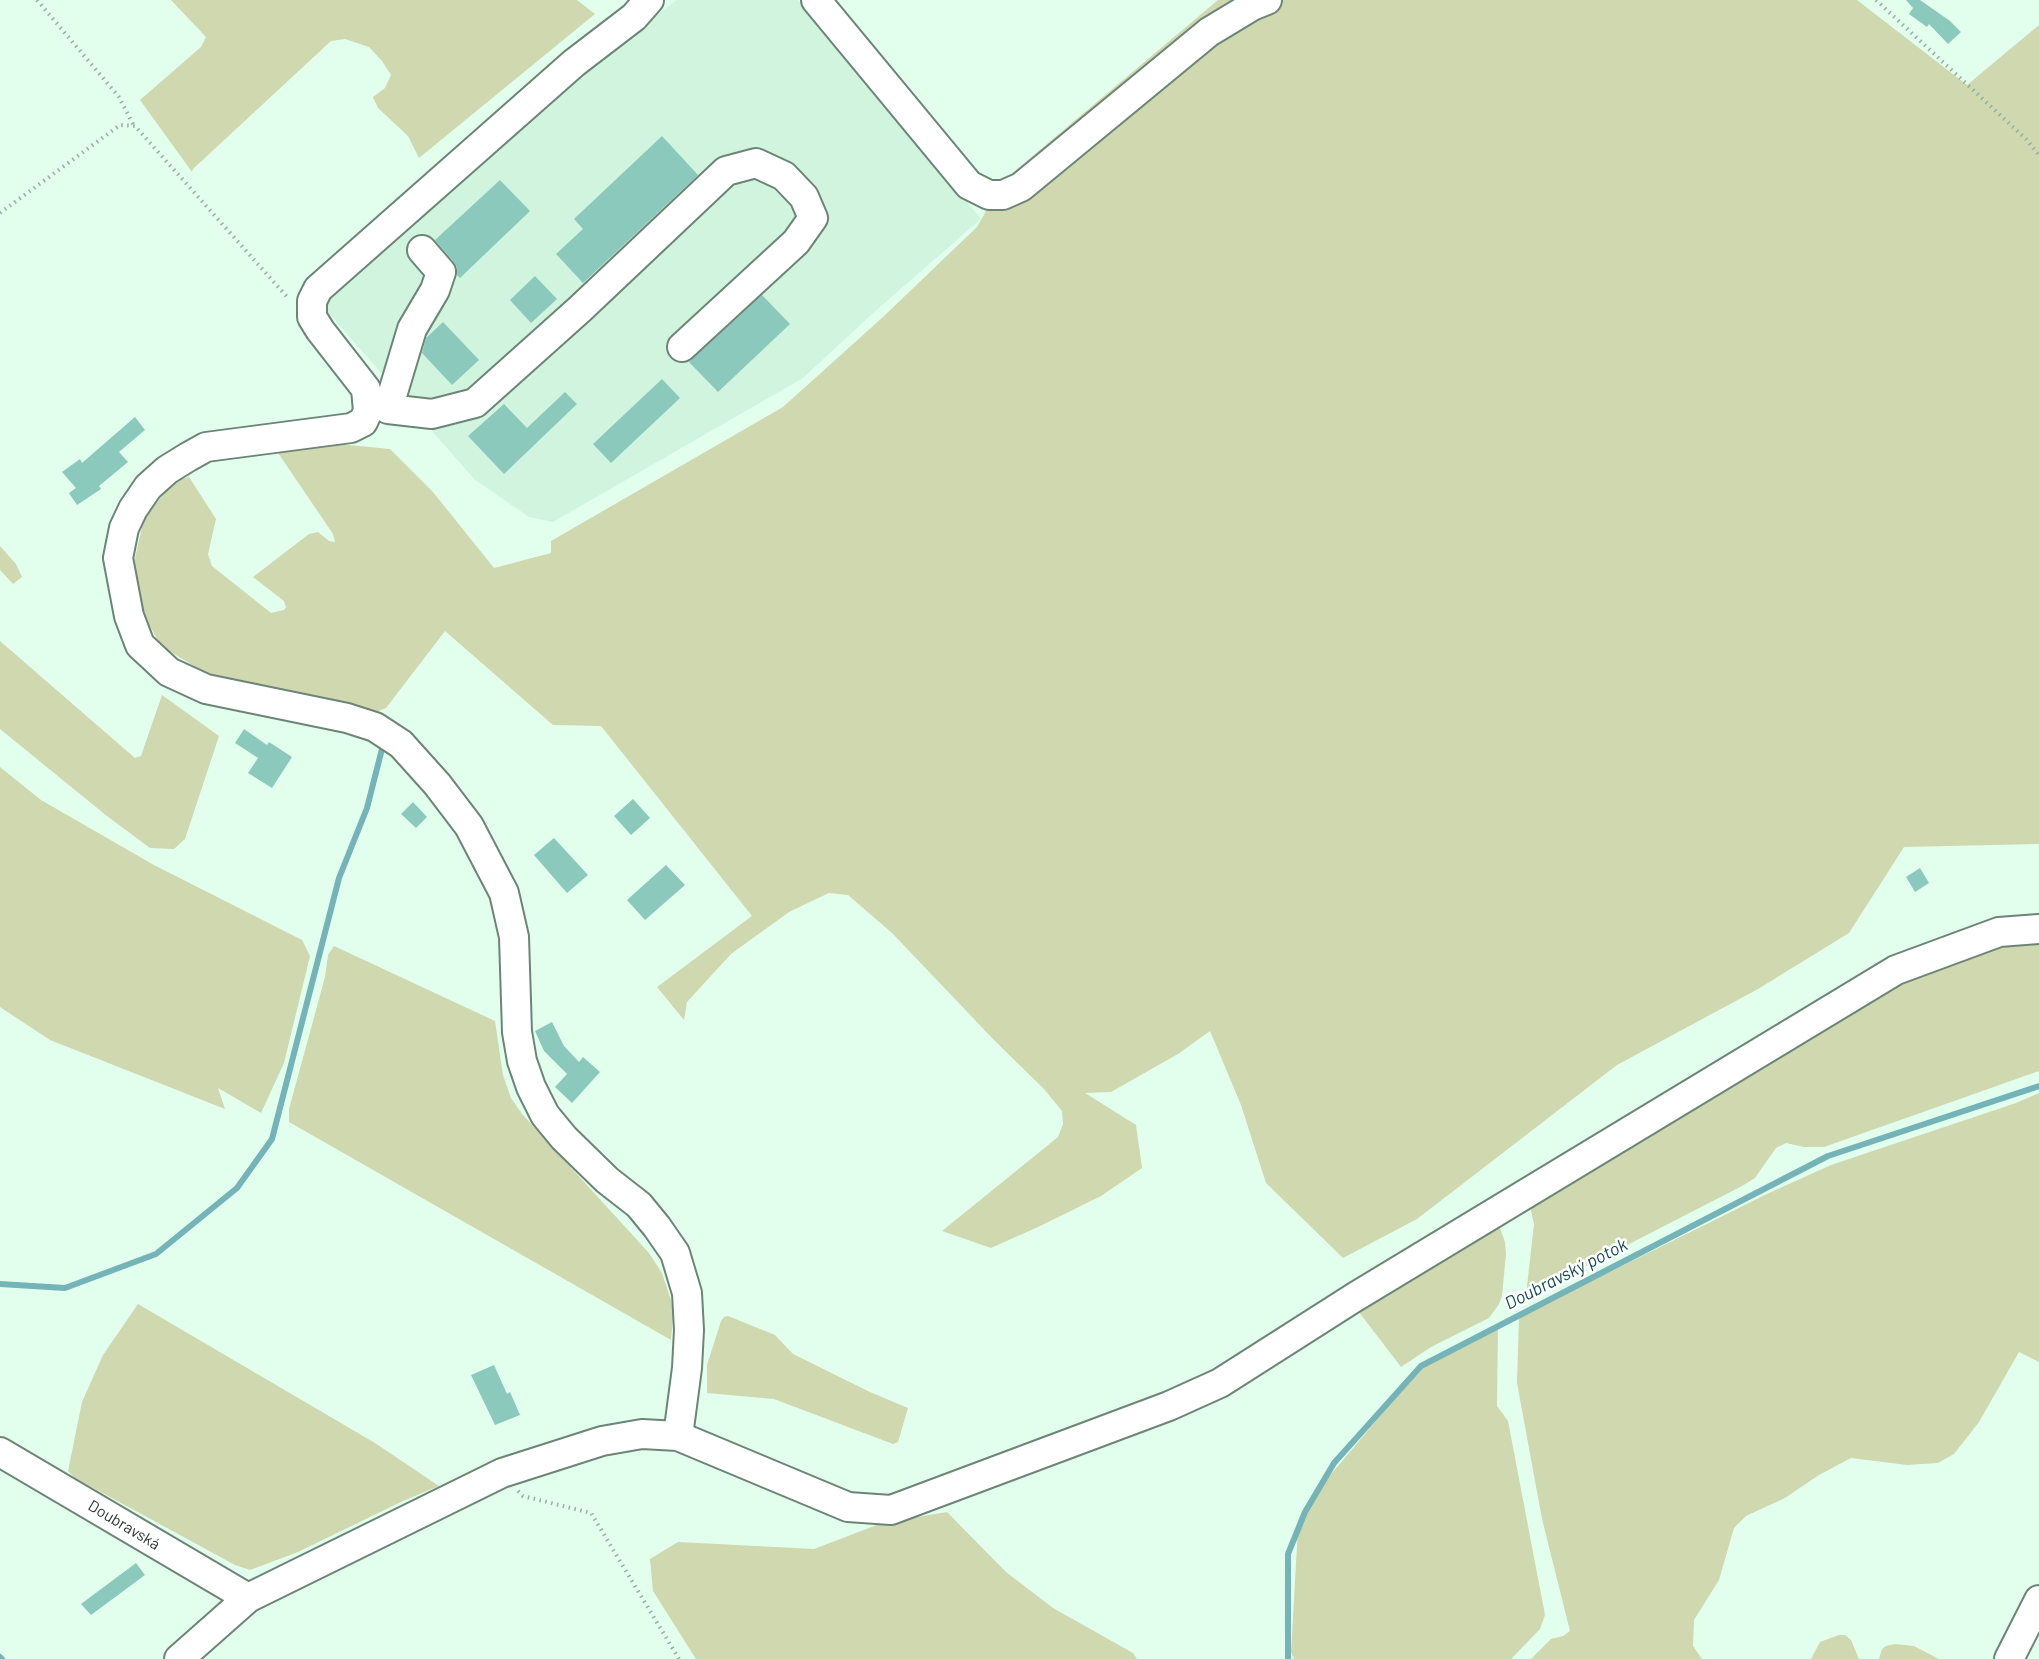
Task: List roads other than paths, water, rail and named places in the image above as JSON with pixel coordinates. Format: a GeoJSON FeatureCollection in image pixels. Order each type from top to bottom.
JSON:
{"type":"FeatureCollection","features":[{"type":"Feature","properties":{"kind":"street"},"geometry":{"type":"LineString","coordinates":[[378,410],[366,389],[312,317],[312,302],[318,289],[574,63],[634,16],[649,0]]}},
{"type":"Feature","properties":{"kind":"street"},"geometry":{"type":"LineString","coordinates":[[816,0],[969,184],[989,195],[1003,195],[1021,187],[1209,32],[1252,6],[1267,0]]}},
{"type":"Feature","properties":{"kind":"street"},"geometry":{"type":"LineString","coordinates":[[378,410],[432,414],[475,403],[580,309],[726,171],[756,163],[784,176],[804,198],[813,218],[796,242],[682,347]]}},
{"type":"Feature","properties":{"kind":"street"},"geometry":{"type":"LineString","coordinates":[[423,250],[441,272],[435,290],[412,329],[378,410],[351,428],[206,447],[167,470],[148,487],[133,509],[124,528],[118,558],[129,616],[140,645],[169,672],[206,689],[347,718],[375,728],[401,744],[469,826],[504,893],[514,938],[517,1032],[522,1061],[531,1087],[545,1115],[564,1138],[608,1180],[639,1205],[675,1253],[687,1293],[689,1330],[687,1368],[678,1436]]}},
{"type":"Feature","properties":{"kind":"street"},"geometry":{"type":"LineString","coordinates":[[179,1659],[248,1598],[502,1473],[602,1441],[642,1434],[678,1436],[848,1507],[891,1509],[1169,1406],[1220,1383],[1355,1297],[1896,970],[1999,932],[2039,929]]}},
{"type":"Feature","properties":{"kind":"street","name":"Doubravská"},"geometry":{"type":"LineString","coordinates":[[0,1452],[248,1598]]}},
{"type":"Feature","properties":{"kind":"street"},"geometry":{"type":"LineString","coordinates":[[2009,1659],[2039,1600]]}},
{"type":"Feature","properties":{"kind":"waterway"},"geometry":{"type":"LineString","coordinates":[[0,1284],[65,1288],[156,1254],[237,1188],[272,1139],[339,878],[367,808],[384,741]]}},
{"type":"Feature","properties":{"kind":"waterway","name":"Doubravský potok"},"geometry":{"type":"LineString","coordinates":[[1288,1659],[1288,1554],[1305,1512],[1334,1463],[1421,1366],[1828,1156],[2039,1086]]}}]}
